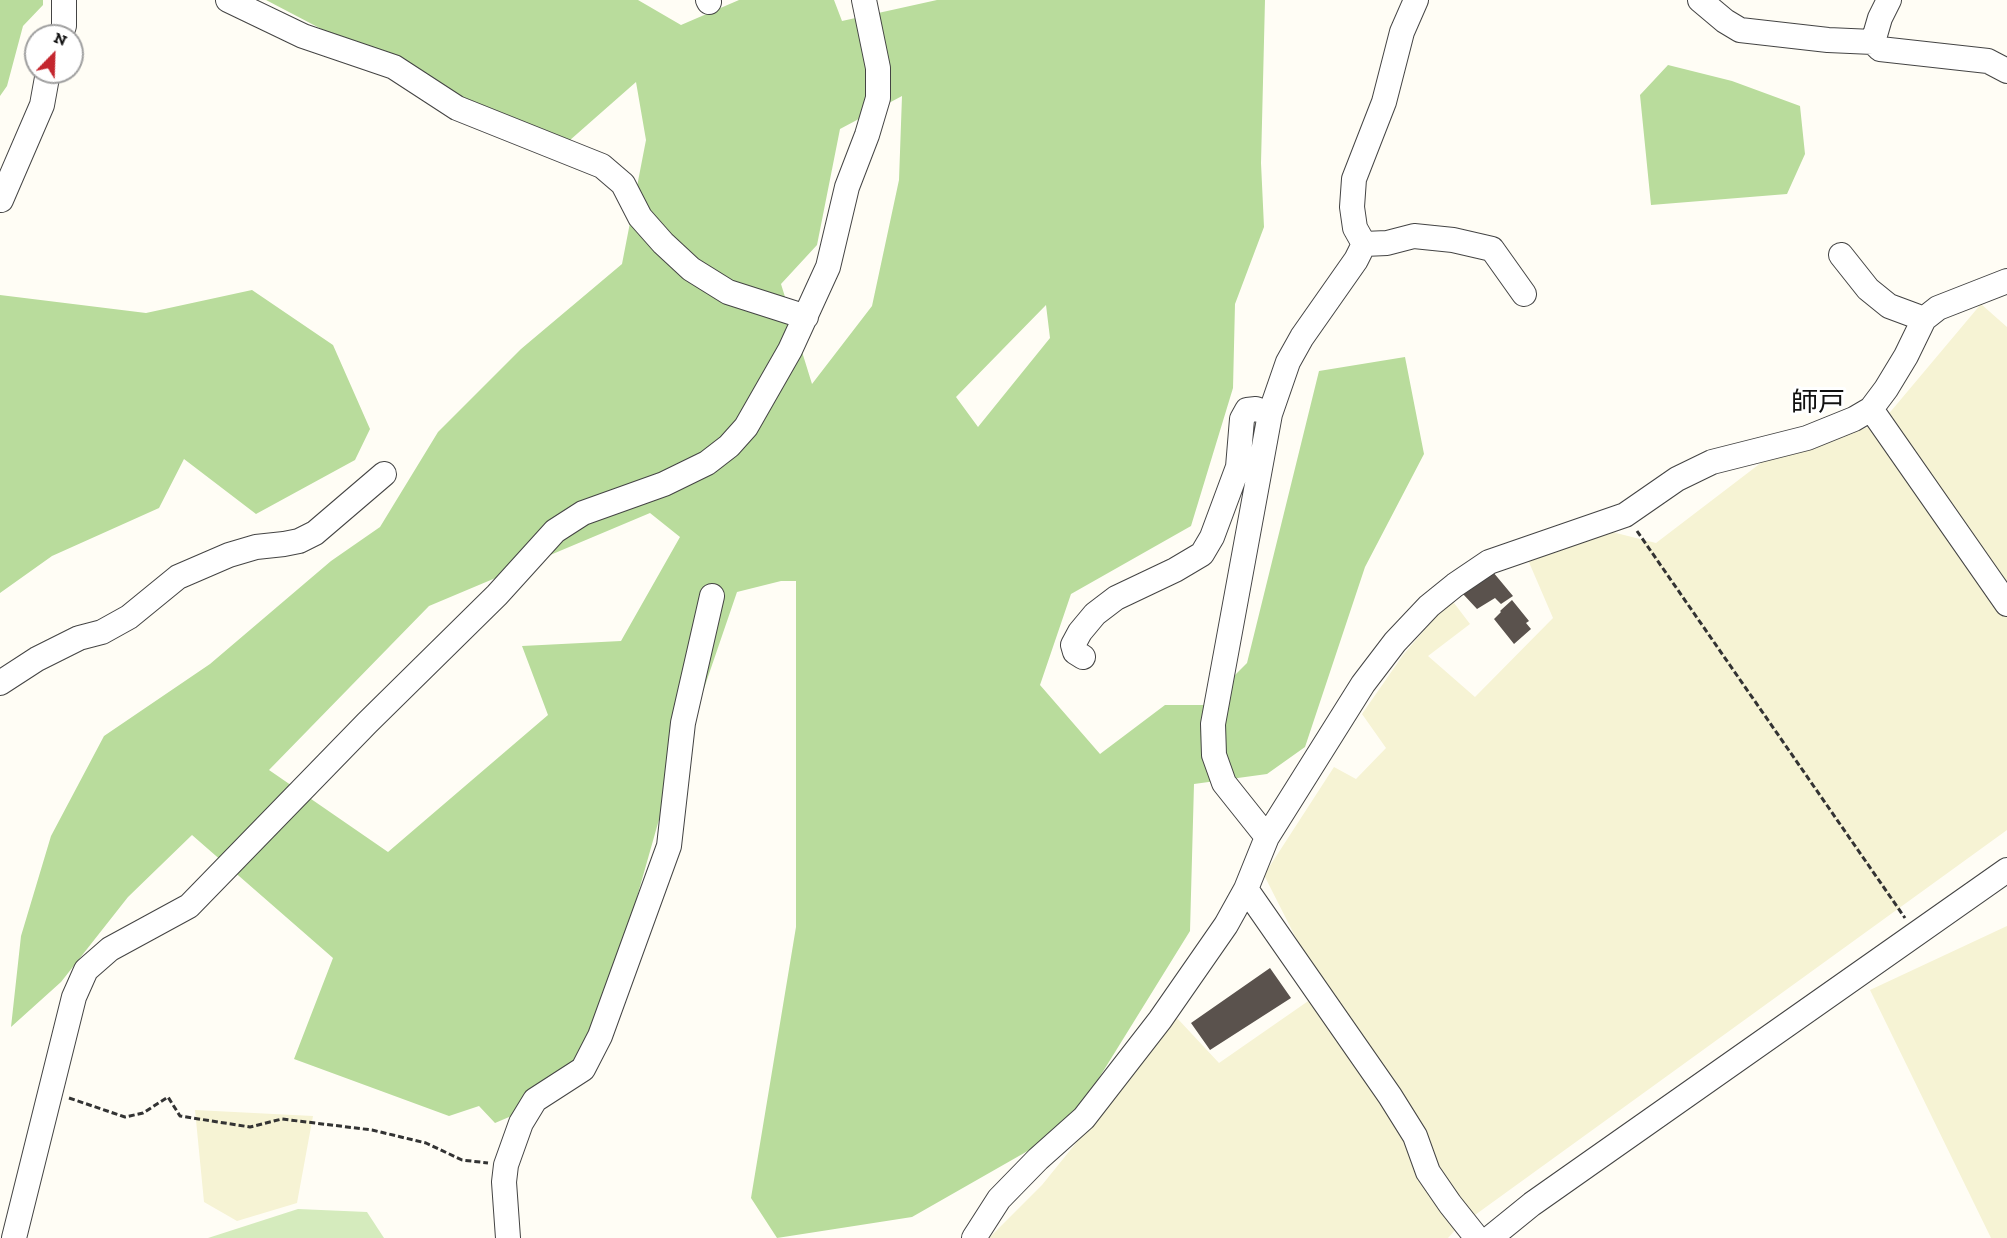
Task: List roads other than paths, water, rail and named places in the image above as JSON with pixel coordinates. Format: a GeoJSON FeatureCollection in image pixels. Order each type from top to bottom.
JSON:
{"type":"FeatureCollection","features":[{"type":"Feature","properties":{"kind":"street"},"geometry":{"type":"LineString","coordinates":[[64,0],[64,24]]}},
{"type":"Feature","properties":{"kind":"street"},"geometry":{"type":"LineString","coordinates":[[228,0],[303,36],[394,67],[457,108],[602,166],[623,184],[640,216],[663,243],[691,269],[728,292],[806,317]]}},
{"type":"Feature","properties":{"kind":"street"},"geometry":{"type":"LineString","coordinates":[[14,1238],[74,997],[86,970],[110,949],[189,906],[367,723],[497,595],[555,531],[583,513],[664,484],[707,463],[729,446],[746,427],[778,373],[828,267],[847,187],[878,98],[878,68],[864,0]]}},
{"type":"Feature","properties":{"kind":"street"},"geometry":{"type":"LineString","coordinates":[[1364,244],[1354,228],[1352,207],[1354,179],[1384,102],[1402,32],[1416,0]]}},
{"type":"Feature","properties":{"kind":"street"},"geometry":{"type":"LineString","coordinates":[[1700,0],[1740,30],[1828,40],[1873,42],[1880,49],[1988,61],[2007,70]]}},
{"type":"Feature","properties":{"kind":"street"},"geometry":{"type":"LineString","coordinates":[[1873,42],[1880,18],[1889,0]]}},
{"type":"Feature","properties":{"kind":"street"},"geometry":{"type":"LineString","coordinates":[[1,200],[42,105],[46,84]]}},
{"type":"Feature","properties":{"kind":"street"},"geometry":{"type":"LineString","coordinates":[[1364,244],[1387,243],[1414,236],[1453,240],[1492,249],[1524,294]]}},
{"type":"Feature","properties":{"kind":"street"},"geometry":{"type":"LineString","coordinates":[[1267,837],[1224,783],[1214,755],[1214,724],[1270,414],[1288,362],[1302,337],[1356,260],[1364,244]]}},
{"type":"Feature","properties":{"kind":"street"},"geometry":{"type":"LineString","coordinates":[[1841,255],[1868,288],[1889,306],[1924,320]]}},
{"type":"Feature","properties":{"kind":"street"},"geometry":{"type":"LineString","coordinates":[[974,1238],[999,1199],[1038,1159],[1084,1118],[1166,1011],[1226,925],[1246,889],[1267,837],[1363,684],[1395,642],[1430,606],[1455,585],[1489,562],[1625,515],[1677,479],[1712,462],[1807,438],[1854,419],[1871,409],[1886,389],[1924,320],[1938,309],[2007,281]]}},
{"type":"Feature","properties":{"kind":"street"},"geometry":{"type":"LineString","coordinates":[[1083,657],[1075,652],[1073,645],[1080,632],[1095,614],[1116,598],[1175,570],[1202,554],[1212,537],[1238,467],[1242,419],[1247,410],[1256,409],[1270,414]]}},
{"type":"Feature","properties":{"kind":"street"},"geometry":{"type":"LineString","coordinates":[[1871,409],[2007,604]]}},
{"type":"Feature","properties":{"kind":"street"},"geometry":{"type":"LineString","coordinates":[[0,683],[37,659],[79,638],[102,632],[129,617],[178,577],[229,555],[256,547],[299,541],[315,532],[384,474]]}},
{"type":"Feature","properties":{"kind":"street"},"geometry":{"type":"LineString","coordinates":[[508,1238],[504,1182],[506,1165],[520,1123],[535,1100],[583,1069],[600,1036],[669,846],[683,723],[712,596]]}},
{"type":"Feature","properties":{"kind":"street"},"geometry":{"type":"LineString","coordinates":[[1490,1238],[1577,1172],[2007,870]]}},
{"type":"Feature","properties":{"kind":"street"},"geometry":{"type":"LineString","coordinates":[[1246,889],[1389,1096],[1415,1136],[1428,1172],[1477,1238]]}},
{"type":"Feature","properties":{"kind":"district","name":"師戸"},"geometry":{"type":"Point","coordinates":[1818,403]}}]}
